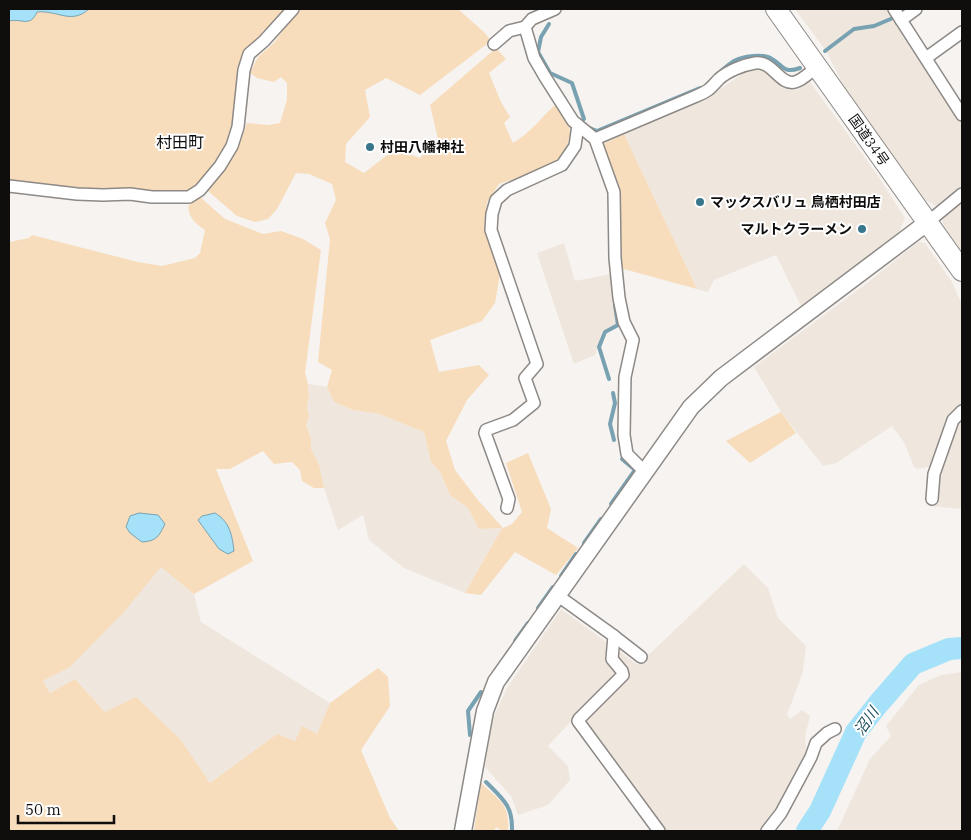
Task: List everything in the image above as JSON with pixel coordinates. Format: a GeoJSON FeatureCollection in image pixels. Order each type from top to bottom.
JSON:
{"type":"FeatureCollection","features":[{"type":"Feature","properties":{"kind":"highway","name":"国道34号"},"geometry":{"type":"LineString","coordinates":[[776,9],[962,271]]}},
{"type":"Feature","properties":{"kind":"street"},"geometry":{"type":"LineString","coordinates":[[9,186],[77,194],[130,194],[152,197],[189,196],[200,190],[220,166],[232,146],[238,127],[244,70],[249,54],[264,42],[293,9]]}},
{"type":"Feature","properties":{"kind":"street"},"geometry":{"type":"LineString","coordinates":[[494,44],[509,32],[525,27],[532,19],[555,9]]}},
{"type":"Feature","properties":{"kind":"street"},"geometry":{"type":"LineString","coordinates":[[894,9],[926,58],[959,102],[962,115]]}},
{"type":"Feature","properties":{"kind":"street"},"geometry":{"type":"LineString","coordinates":[[901,20],[916,9]]}},
{"type":"Feature","properties":{"kind":"street"},"geometry":{"type":"LineString","coordinates":[[525,27],[534,58],[573,121],[595,139],[614,192],[615,258],[619,298],[624,322],[633,340],[625,377],[624,436],[627,454],[645,472]]}},
{"type":"Feature","properties":{"kind":"street"},"geometry":{"type":"LineString","coordinates":[[926,58],[962,32]]}},
{"type":"Feature","properties":{"kind":"street"},"geometry":{"type":"LineString","coordinates":[[595,139],[708,90],[721,78],[734,70],[756,62],[766,64],[789,83],[804,78],[817,67]]}},
{"type":"Feature","properties":{"kind":"street"},"geometry":{"type":"LineString","coordinates":[[507,508],[509,500],[485,433],[486,430],[513,420],[534,403],[525,378],[537,364],[491,230],[492,214],[496,200],[507,190],[562,165],[575,146],[578,124]]}},
{"type":"Feature","properties":{"kind":"street"},"geometry":{"type":"LineString","coordinates":[[463,831],[485,711],[496,682],[691,408],[721,378],[928,222],[962,194]]}},
{"type":"Feature","properties":{"kind":"street"},"geometry":{"type":"LineString","coordinates":[[932,499],[934,474],[953,420],[962,411]]}},
{"type":"Feature","properties":{"kind":"street"},"geometry":{"type":"LineString","coordinates":[[557,595],[640,657]]}},
{"type":"Feature","properties":{"kind":"street"},"geometry":{"type":"LineString","coordinates":[[614,636],[612,659],[623,675],[578,721],[659,831]]}},
{"type":"Feature","properties":{"kind":"street"},"geometry":{"type":"LineString","coordinates":[[767,831],[781,813],[811,757],[816,743],[827,733],[835,729]]}},
{"type":"Feature","properties":{"kind":"shaded area"},"geometry":{"type":"Polygon","coordinates":[[[9,9],[285,9],[263,31],[239,68],[239,83],[230,133],[224,150],[212,169],[199,184],[175,194],[102,191],[9,182],[9,9]]]}},
{"type":"Feature","properties":{"kind":"shaded area"},"geometry":{"type":"Polygon","coordinates":[[[298,9],[458,9],[485,33],[491,41],[420,95],[386,78],[365,90],[370,117],[346,144],[345,162],[364,173],[395,149],[420,158],[438,139],[430,105],[496,48],[506,59],[489,73],[501,102],[510,117],[504,123],[513,143],[530,130],[555,105],[561,109],[571,132],[566,148],[557,160],[531,173],[499,184],[487,202],[484,229],[500,274],[495,303],[482,321],[430,340],[439,372],[479,365],[489,375],[467,400],[446,441],[455,470],[477,499],[503,528],[512,524],[522,512],[506,463],[528,453],[551,509],[547,528],[578,548],[556,575],[515,552],[481,595],[465,593],[502,528],[479,529],[468,508],[450,495],[440,472],[431,462],[424,432],[379,414],[353,410],[334,402],[327,387],[332,370],[318,362],[330,239],[325,223],[336,200],[332,184],[309,174],[296,173],[277,209],[268,219],[255,222],[237,216],[208,191],[231,159],[247,123],[268,125],[280,123],[287,100],[287,83],[281,77],[274,82],[257,78],[250,73],[258,57],[274,43],[298,9]]]}},
{"type":"Feature","properties":{"kind":"shaded area"},"geometry":{"type":"Polygon","coordinates":[[[795,9],[888,9],[962,125],[962,186],[942,204],[936,206],[925,200],[846,90],[826,51],[795,9]]]}},
{"type":"Feature","properties":{"kind":"shaded area"},"geometry":{"type":"Polygon","coordinates":[[[756,69],[764,71],[787,90],[797,90],[810,82],[876,173],[905,218],[898,235],[802,308],[776,255],[714,280],[708,292],[697,289],[624,134],[707,98],[745,72],[756,69]]]}},
{"type":"Feature","properties":{"kind":"shaded area"},"geometry":{"type":"Polygon","coordinates":[[[624,134],[697,289],[620,268],[603,144],[624,134]]]}},
{"type":"Feature","properties":{"kind":"shaded area"},"geometry":{"type":"Polygon","coordinates":[[[200,197],[225,219],[263,234],[281,231],[303,239],[321,250],[305,373],[309,396],[307,406],[309,416],[306,425],[311,438],[311,449],[319,464],[324,488],[314,488],[302,481],[300,470],[292,462],[274,464],[263,451],[230,469],[216,469],[253,561],[194,594],[161,567],[123,613],[70,667],[43,681],[50,693],[75,679],[105,712],[136,697],[181,740],[210,783],[277,734],[295,741],[302,726],[317,734],[330,703],[378,668],[388,677],[390,706],[361,750],[390,818],[399,831],[9,831],[9,242],[29,238],[32,235],[138,262],[162,266],[195,258],[200,253],[205,230],[193,220],[188,206],[200,197]]]}},
{"type":"Feature","properties":{"kind":"shaded area"},"geometry":{"type":"Polygon","coordinates":[[[962,201],[962,253],[944,228],[942,219],[962,201]]]}},
{"type":"Feature","properties":{"kind":"shaded area"},"geometry":{"type":"Polygon","coordinates":[[[918,242],[925,243],[952,282],[962,305],[962,509],[929,506],[926,482],[929,467],[917,469],[914,467],[904,442],[892,426],[836,463],[823,466],[781,412],[754,367],[867,283],[918,242]]]}},
{"type":"Feature","properties":{"kind":"shaded area"},"geometry":{"type":"Polygon","coordinates":[[[564,243],[575,281],[611,274],[620,323],[602,332],[595,355],[574,364],[537,253],[564,243]]]}},
{"type":"Feature","properties":{"kind":"shaded area"},"geometry":{"type":"Polygon","coordinates":[[[308,384],[327,387],[334,402],[353,410],[379,414],[424,432],[431,462],[440,472],[450,495],[468,508],[479,529],[502,528],[465,593],[404,568],[369,540],[363,515],[338,530],[324,488],[319,464],[311,449],[311,438],[306,424],[309,416],[307,406],[309,396],[308,384]]]}},
{"type":"Feature","properties":{"kind":"shaded area"},"geometry":{"type":"Polygon","coordinates":[[[781,412],[796,433],[750,463],[726,441],[781,412]]]}},
{"type":"Feature","properties":{"kind":"shaded area"},"geometry":{"type":"Polygon","coordinates":[[[744,564],[768,588],[778,618],[806,646],[803,672],[787,715],[790,719],[802,710],[810,716],[805,737],[807,753],[778,813],[761,831],[663,831],[584,723],[586,715],[572,720],[548,746],[568,766],[570,780],[548,805],[518,815],[511,796],[485,767],[492,721],[507,688],[561,609],[638,665],[744,564]]]}},
{"type":"Feature","properties":{"kind":"shaded area"},"geometry":{"type":"Polygon","coordinates":[[[161,566],[194,594],[201,622],[330,703],[317,734],[295,741],[277,734],[210,783],[181,740],[105,712],[75,679],[50,693],[43,681],[70,667],[161,566]]]}},
{"type":"Feature","properties":{"kind":"shaded area"},"geometry":{"type":"Polygon","coordinates":[[[962,672],[962,831],[837,831],[870,759],[891,736],[886,726],[919,685],[941,675],[962,672]]]}},
{"type":"Feature","properties":{"kind":"shaded area"},"geometry":{"type":"Polygon","coordinates":[[[481,783],[505,808],[508,831],[502,831],[496,827],[494,831],[474,831],[481,783]]]}},
{"type":"Feature","properties":{"kind":"water"},"geometry":{"type":"Polygon","coordinates":[[[9,9],[89,9],[76,16],[37,12],[32,20],[9,21],[9,9]]]}},
{"type":"Feature","properties":{"kind":"water"},"geometry":{"type":"Polygon","coordinates":[[[139,513],[158,515],[165,524],[159,535],[154,539],[142,542],[130,533],[126,527],[130,516],[139,513]]]}},
{"type":"Feature","properties":{"kind":"water"},"geometry":{"type":"Polygon","coordinates":[[[215,513],[224,520],[231,534],[234,551],[228,554],[219,549],[198,520],[202,516],[215,513]]]}},
{"type":"Feature","properties":{"kind":"waterway"},"geometry":{"type":"LineString","coordinates":[[825,51],[854,29],[874,26],[893,18]]}},
{"type":"Feature","properties":{"kind":"waterway"},"geometry":{"type":"LineString","coordinates":[[549,24],[541,37],[538,52],[550,73],[572,83],[584,119]]}},
{"type":"Feature","properties":{"kind":"waterway"},"geometry":{"type":"LineString","coordinates":[[721,71],[738,59],[753,56],[768,57],[787,70],[800,68]]}},
{"type":"Feature","properties":{"kind":"waterway"},"geometry":{"type":"LineString","coordinates":[[587,127],[597,131],[700,88]]}},
{"type":"Feature","properties":{"kind":"waterway"},"geometry":{"type":"LineString","coordinates":[[609,379],[599,347],[605,332],[618,325],[615,305]]}},
{"type":"Feature","properties":{"kind":"waterway"},"geometry":{"type":"LineString","coordinates":[[613,393],[615,403],[610,424],[614,440]]}},
{"type":"Feature","properties":{"kind":"waterway"},"geometry":{"type":"LineString","coordinates":[[611,504],[635,470],[622,459]]}},
{"type":"Feature","properties":{"kind":"waterway"},"geometry":{"type":"LineString","coordinates":[[584,543],[601,519]]}},
{"type":"Feature","properties":{"kind":"waterway"},"geometry":{"type":"LineString","coordinates":[[561,576],[576,554]]}},
{"type":"Feature","properties":{"kind":"waterway"},"geometry":{"type":"LineString","coordinates":[[538,608],[553,587]]}},
{"type":"Feature","properties":{"kind":"waterway"},"geometry":{"type":"LineString","coordinates":[[515,641],[528,623]]}},
{"type":"Feature","properties":{"kind":"waterway","name":"沼川"},"geometry":{"type":"LineString","coordinates":[[807,831],[820,811],[856,732],[879,703],[913,664],[949,649],[962,648]]}},
{"type":"Feature","properties":{"kind":"waterway"},"geometry":{"type":"LineString","coordinates":[[470,735],[468,711],[481,692]]}},
{"type":"Feature","properties":{"kind":"waterway"},"geometry":{"type":"LineString","coordinates":[[486,782],[502,798],[509,809],[512,831]]}},
{"type":"Feature","properties":{"kind":"place","name":"村田八幡神社"},"geometry":{"type":"Point","coordinates":[370,147]}},
{"type":"Feature","properties":{"kind":"place","name":"マックスバリュ 鳥栖村田店"},"geometry":{"type":"Point","coordinates":[700,202]}},
{"type":"Feature","properties":{"kind":"place","name":"マルトクラーメン"},"geometry":{"type":"Point","coordinates":[862,229]}},
{"type":"Feature","properties":{"kind":"district","name":"村田町"},"geometry":{"type":"Point","coordinates":[180,142]}}]}
